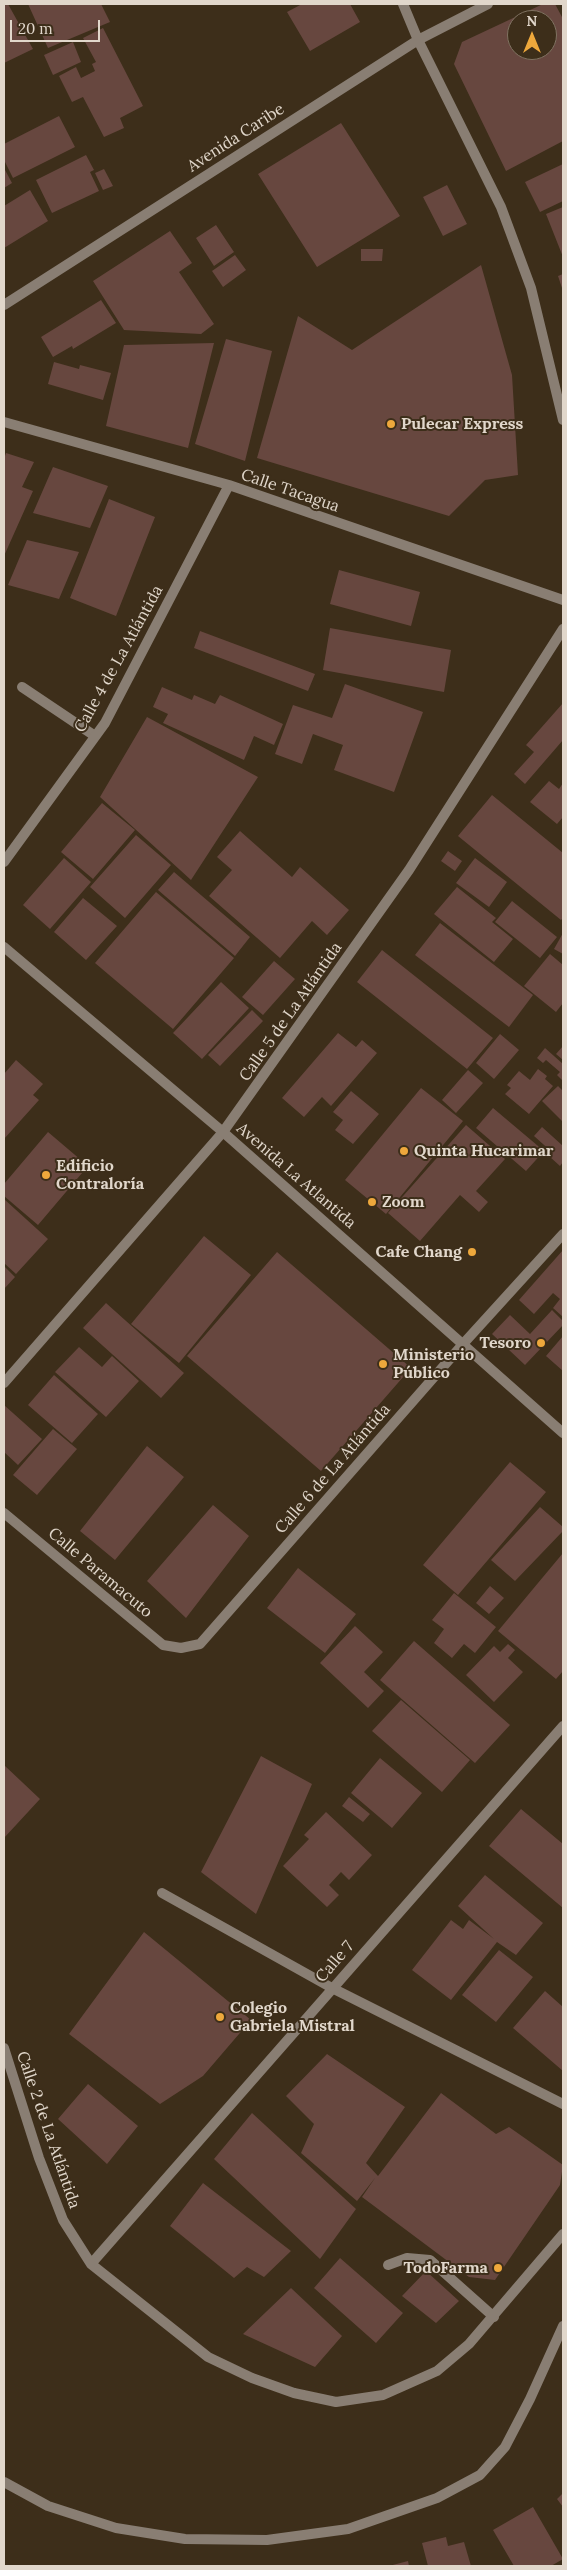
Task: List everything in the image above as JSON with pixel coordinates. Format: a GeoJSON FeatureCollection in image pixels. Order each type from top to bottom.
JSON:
{"type":"FeatureCollection","features":[{"type":"Feature","properties":{"kind":"street"},"geometry":{"type":"LineString","coordinates":[[403,4],[418,40],[501,207],[531,288],[563,420]]}},
{"type":"Feature","properties":{"kind":"street","name":"Avenida Caribe"},"geometry":{"type":"LineString","coordinates":[[4,305],[418,40],[488,4]]}},
{"type":"Feature","properties":{"kind":"street","name":"Calle Tacagua"},"geometry":{"type":"LineString","coordinates":[[4,422],[229,486],[563,600]]}},
{"type":"Feature","properties":{"kind":"street","name":"Calle 4 de La Atlántida"},"geometry":{"type":"LineString","coordinates":[[4,862],[105,723],[229,486]]}},
{"type":"Feature","properties":{"kind":"street","name":"Calle 5 de La Atlántida"},"geometry":{"type":"LineString","coordinates":[[4,1382],[223,1132],[409,870],[563,629]]}},
{"type":"Feature","properties":{"kind":"street"},"geometry":{"type":"LineString","coordinates":[[22,687],[95,736]]}},
{"type":"Feature","properties":{"kind":"street","name":"Avenida La Atlantida"},"geometry":{"type":"LineString","coordinates":[[4,947],[223,1132],[563,1433]]}},
{"type":"Feature","properties":{"kind":"street","name":"Calle 6 de La Atlántida"},"geometry":{"type":"LineString","coordinates":[[181,1648],[200,1644],[463,1344],[563,1234]]}},
{"type":"Feature","properties":{"kind":"street","name":"Calle Paramacuto"},"geometry":{"type":"LineString","coordinates":[[4,1513],[164,1645],[181,1648]]}},
{"type":"Feature","properties":{"kind":"street","name":"Calle 7"},"geometry":{"type":"LineString","coordinates":[[91,2264],[563,1726]]}},
{"type":"Feature","properties":{"kind":"street"},"geometry":{"type":"LineString","coordinates":[[162,1893],[332,1988],[563,2104]]}},
{"type":"Feature","properties":{"kind":"street","name":"Calle 2 de La Atlántida"},"geometry":{"type":"LineString","coordinates":[[4,2048],[38,2158],[63,2220],[91,2264],[208,2356],[252,2378],[294,2393],[336,2402],[383,2395],[437,2371],[469,2344],[494,2317],[563,2234]]}},
{"type":"Feature","properties":{"kind":"street"},"geometry":{"type":"LineString","coordinates":[[388,2265],[408,2258],[430,2260],[494,2317]]}},
{"type":"Feature","properties":{"kind":"street"},"geometry":{"type":"LineString","coordinates":[[4,2482],[48,2506],[116,2528],[185,2539],[267,2540],[348,2529],[437,2498],[480,2475],[505,2447],[530,2399],[563,2326]]}},
{"type":"Feature","properties":{"kind":"building"},"geometry":{"type":"Polygon","coordinates":[[[4,4],[8,4],[33,49],[4,63],[4,4]]]}},
{"type":"Feature","properties":{"kind":"building"},"geometry":{"type":"Polygon","coordinates":[[[28,4],[101,4],[110,22],[48,48],[28,4]]]}},
{"type":"Feature","properties":{"kind":"building"},"geometry":{"type":"Polygon","coordinates":[[[302,4],[350,4],[360,22],[310,51],[287,12],[302,4]]]}},
{"type":"Feature","properties":{"kind":"building"},"geometry":{"type":"Polygon","coordinates":[[[543,4],[555,4],[563,16],[563,141],[506,171],[454,64],[462,42],[507,21],[507,60],[557,60],[557,10],[530,10],[543,4]]]}},
{"type":"Feature","properties":{"kind":"building"},"geometry":{"type":"Polygon","coordinates":[[[103,28],[143,106],[120,118],[124,128],[104,137],[83,97],[72,102],[59,76],[76,67],[81,78],[95,71],[92,64],[96,62],[83,38],[103,28]]]}},
{"type":"Feature","properties":{"kind":"building"},"geometry":{"type":"Polygon","coordinates":[[[73,42],[81,62],[53,75],[44,55],[73,42]]]}},
{"type":"Feature","properties":{"kind":"building"},"geometry":{"type":"Polygon","coordinates":[[[59,116],[75,147],[13,178],[4,160],[4,144],[59,116]]]}},
{"type":"Feature","properties":{"kind":"building"},"geometry":{"type":"Polygon","coordinates":[[[341,123],[400,216],[317,267],[258,174],[341,123]]]}},
{"type":"Feature","properties":{"kind":"building"},"geometry":{"type":"Polygon","coordinates":[[[86,155],[94,170],[90,172],[99,191],[52,213],[36,180],[86,155]]]}},
{"type":"Feature","properties":{"kind":"building"},"geometry":{"type":"Polygon","coordinates":[[[563,164],[563,201],[540,212],[525,182],[563,164]]]}},
{"type":"Feature","properties":{"kind":"building"},"geometry":{"type":"Polygon","coordinates":[[[4,168],[12,183],[4,188],[4,168]]]}},
{"type":"Feature","properties":{"kind":"building"},"geometry":{"type":"Polygon","coordinates":[[[104,169],[113,186],[103,190],[95,173],[104,169]]]}},
{"type":"Feature","properties":{"kind":"building"},"geometry":{"type":"Polygon","coordinates":[[[447,185],[467,224],[443,236],[423,197],[447,185]]]}},
{"type":"Feature","properties":{"kind":"building"},"geometry":{"type":"Polygon","coordinates":[[[30,190],[48,221],[4,248],[4,206],[30,190]]]}},
{"type":"Feature","properties":{"kind":"building"},"geometry":{"type":"Polygon","coordinates":[[[563,207],[563,257],[546,214],[563,207]]]}},
{"type":"Feature","properties":{"kind":"building"},"geometry":{"type":"Polygon","coordinates":[[[216,225],[234,252],[214,266],[196,238],[216,225]]]}},
{"type":"Feature","properties":{"kind":"building"},"geometry":{"type":"Polygon","coordinates":[[[170,231],[192,263],[179,272],[214,324],[201,334],[124,330],[93,281],[170,231]]]}},
{"type":"Feature","properties":{"kind":"building"},"geometry":{"type":"Polygon","coordinates":[[[361,249],[383,249],[382,261],[361,261],[361,249]]]}},
{"type":"Feature","properties":{"kind":"building"},"geometry":{"type":"Polygon","coordinates":[[[235,255],[246,270],[223,287],[212,271],[235,255]]]}},
{"type":"Feature","properties":{"kind":"building","name":"Pulecar Express"},"geometry":{"type":"Polygon","coordinates":[[[481,265],[512,375],[518,475],[485,480],[449,516],[257,458],[298,316],[352,350],[481,265]]]}},
{"type":"Feature","properties":{"kind":"building"},"geometry":{"type":"Polygon","coordinates":[[[563,274],[563,291],[558,276],[563,274]]]}},
{"type":"Feature","properties":{"kind":"building"},"geometry":{"type":"Polygon","coordinates":[[[101,300],[116,323],[73,349],[72,346],[53,357],[41,337],[101,300]]]}},
{"type":"Feature","properties":{"kind":"building"},"geometry":{"type":"Polygon","coordinates":[[[226,339],[272,351],[245,461],[195,444],[226,339]]]}},
{"type":"Feature","properties":{"kind":"building"},"geometry":{"type":"Polygon","coordinates":[[[214,343],[188,448],[106,426],[124,345],[214,343]]]}},
{"type":"Feature","properties":{"kind":"building"},"geometry":{"type":"Polygon","coordinates":[[[54,362],[79,369],[80,365],[111,373],[103,400],[48,384],[54,362]]]}},
{"type":"Feature","properties":{"kind":"building"},"geometry":{"type":"Polygon","coordinates":[[[6,453],[34,462],[22,487],[33,491],[4,556],[4,459],[6,453]]]}},
{"type":"Feature","properties":{"kind":"building"},"geometry":{"type":"Polygon","coordinates":[[[53,467],[108,486],[90,528],[33,513],[53,467]]]}},
{"type":"Feature","properties":{"kind":"building"},"geometry":{"type":"Polygon","coordinates":[[[109,499],[155,517],[116,616],[70,598],[109,499]]]}},
{"type":"Feature","properties":{"kind":"building"},"geometry":{"type":"Polygon","coordinates":[[[27,540],[79,552],[59,599],[8,585],[27,540]]]}},
{"type":"Feature","properties":{"kind":"building"},"geometry":{"type":"Polygon","coordinates":[[[339,570],[420,592],[411,626],[330,604],[339,570]]]}},
{"type":"Feature","properties":{"kind":"building"},"geometry":{"type":"Polygon","coordinates":[[[330,628],[451,650],[444,692],[323,670],[330,628]]]}},
{"type":"Feature","properties":{"kind":"building"},"geometry":{"type":"Polygon","coordinates":[[[200,631],[315,674],[308,691],[194,648],[200,631]]]}},
{"type":"Feature","properties":{"kind":"building"},"geometry":{"type":"Polygon","coordinates":[[[345,684],[423,712],[394,792],[334,770],[343,745],[313,734],[302,764],[275,754],[293,705],[332,718],[345,684]]]}},
{"type":"Feature","properties":{"kind":"building"},"geometry":{"type":"Polygon","coordinates":[[[162,687],[192,700],[194,695],[215,704],[220,695],[283,724],[274,745],[254,736],[244,760],[163,723],[168,714],[153,707],[162,687]]]}},
{"type":"Feature","properties":{"kind":"building"},"geometry":{"type":"Polygon","coordinates":[[[563,703],[563,740],[525,784],[514,774],[534,752],[526,745],[563,703]]]}},
{"type":"Feature","properties":{"kind":"building"},"geometry":{"type":"Polygon","coordinates":[[[147,717],[258,777],[191,880],[100,797],[147,717]]]}},
{"type":"Feature","properties":{"kind":"building"},"geometry":{"type":"Polygon","coordinates":[[[549,781],[559,789],[563,783],[563,817],[557,824],[530,802],[549,781]]]}},
{"type":"Feature","properties":{"kind":"building"},"geometry":{"type":"Polygon","coordinates":[[[492,795],[563,853],[563,918],[561,920],[458,836],[492,795]]]}},
{"type":"Feature","properties":{"kind":"building"},"geometry":{"type":"Polygon","coordinates":[[[102,803],[135,830],[93,879],[61,852],[102,803]]]}},
{"type":"Feature","properties":{"kind":"building"},"geometry":{"type":"Polygon","coordinates":[[[240,831],[292,877],[300,867],[349,910],[327,935],[312,921],[280,958],[209,896],[232,870],[217,857],[240,831]]]}},
{"type":"Feature","properties":{"kind":"building"},"geometry":{"type":"Polygon","coordinates":[[[136,835],[171,865],[125,918],[90,887],[136,835]]]}},
{"type":"Feature","properties":{"kind":"building"},"geometry":{"type":"Polygon","coordinates":[[[448,851],[462,861],[455,871],[441,861],[448,851]]]}},
{"type":"Feature","properties":{"kind":"building"},"geometry":{"type":"Polygon","coordinates":[[[64,858],[91,882],[50,929],[23,905],[64,858]]]}},
{"type":"Feature","properties":{"kind":"building"},"geometry":{"type":"Polygon","coordinates":[[[475,858],[507,882],[489,907],[456,883],[475,858]]]}},
{"type":"Feature","properties":{"kind":"building"},"geometry":{"type":"Polygon","coordinates":[[[174,872],[250,937],[235,956],[158,890],[174,872]]]}},
{"type":"Feature","properties":{"kind":"building"},"geometry":{"type":"Polygon","coordinates":[[[457,887],[496,918],[492,922],[513,939],[494,962],[434,914],[457,887]]]}},
{"type":"Feature","properties":{"kind":"building"},"geometry":{"type":"Polygon","coordinates":[[[156,892],[234,958],[173,1029],[95,963],[156,892]]]}},
{"type":"Feature","properties":{"kind":"building"},"geometry":{"type":"Polygon","coordinates":[[[83,898],[117,926],[86,960],[54,932],[83,898]]]}},
{"type":"Feature","properties":{"kind":"building"},"geometry":{"type":"Polygon","coordinates":[[[512,901],[557,937],[540,958],[495,922],[512,901]]]}},
{"type":"Feature","properties":{"kind":"building"},"geometry":{"type":"Polygon","coordinates":[[[440,923],[533,995],[509,1027],[415,955],[440,923]]]}},
{"type":"Feature","properties":{"kind":"building"},"geometry":{"type":"Polygon","coordinates":[[[563,933],[563,954],[554,949],[563,933]]]}},
{"type":"Feature","properties":{"kind":"building"},"geometry":{"type":"Polygon","coordinates":[[[382,950],[493,1038],[467,1069],[357,982],[382,950]]]}},
{"type":"Feature","properties":{"kind":"building"},"geometry":{"type":"Polygon","coordinates":[[[550,954],[563,965],[563,1003],[556,1012],[524,986],[550,954]]]}},
{"type":"Feature","properties":{"kind":"building"},"geometry":{"type":"Polygon","coordinates":[[[274,961],[295,979],[263,1015],[242,997],[274,961]]]}},
{"type":"Feature","properties":{"kind":"building"},"geometry":{"type":"Polygon","coordinates":[[[221,982],[249,1008],[202,1059],[173,1033],[221,982]]]}},
{"type":"Feature","properties":{"kind":"building"},"geometry":{"type":"Polygon","coordinates":[[[252,1010],[263,1021],[220,1066],[208,1055],[252,1010]]]}},
{"type":"Feature","properties":{"kind":"building"},"geometry":{"type":"Polygon","coordinates":[[[338,1033],[356,1047],[362,1040],[377,1053],[331,1106],[322,1097],[304,1117],[282,1098],[338,1033]]]}},
{"type":"Feature","properties":{"kind":"building"},"geometry":{"type":"Polygon","coordinates":[[[500,1034],[519,1050],[494,1079],[476,1063],[500,1034]]]}},
{"type":"Feature","properties":{"kind":"building"},"geometry":{"type":"Polygon","coordinates":[[[563,1046],[563,1060],[556,1054],[563,1046]]]}},
{"type":"Feature","properties":{"kind":"building"},"geometry":{"type":"Polygon","coordinates":[[[545,1048],[563,1064],[563,1081],[557,1075],[560,1072],[546,1060],[543,1063],[537,1058],[545,1048]]]}},
{"type":"Feature","properties":{"kind":"building"},"geometry":{"type":"Polygon","coordinates":[[[16,1060],[43,1084],[33,1095],[39,1100],[4,1139],[4,1074],[16,1060]]]}},
{"type":"Feature","properties":{"kind":"building"},"geometry":{"type":"Polygon","coordinates":[[[538,1069],[547,1076],[545,1079],[553,1086],[529,1114],[505,1094],[511,1088],[507,1085],[519,1071],[530,1080],[538,1069]]]}},
{"type":"Feature","properties":{"kind":"building"},"geometry":{"type":"Polygon","coordinates":[[[468,1070],[483,1083],[456,1113],[442,1100],[468,1070]]]}},
{"type":"Feature","properties":{"kind":"building"},"geometry":{"type":"Polygon","coordinates":[[[558,1086],[563,1091],[563,1122],[542,1101],[558,1086]]]}},
{"type":"Feature","properties":{"kind":"building","name":"Quinta Hucarimar"},"geometry":{"type":"Polygon","coordinates":[[[421,1088],[463,1121],[386,1214],[345,1180],[421,1088]]]}},
{"type":"Feature","properties":{"kind":"building"},"geometry":{"type":"Polygon","coordinates":[[[351,1091],[379,1114],[353,1144],[335,1130],[343,1120],[333,1112],[351,1091]]]}},
{"type":"Feature","properties":{"kind":"building"},"geometry":{"type":"Polygon","coordinates":[[[493,1108],[544,1151],[526,1171],[476,1128],[493,1108]]]}},
{"type":"Feature","properties":{"kind":"building"},"geometry":{"type":"Polygon","coordinates":[[[466,1125],[505,1159],[476,1191],[488,1202],[479,1212],[460,1195],[420,1241],[388,1213],[466,1125]]]}},
{"type":"Feature","properties":{"kind":"building"},"geometry":{"type":"Polygon","coordinates":[[[542,1127],[563,1146],[563,1162],[560,1166],[550,1157],[553,1153],[534,1136],[542,1127]]]}},
{"type":"Feature","properties":{"kind":"building","name":"Edificio Contraloría"},"geometry":{"type":"Polygon","coordinates":[[[48,1132],[88,1166],[38,1225],[4,1196],[4,1184],[48,1132]]]}},
{"type":"Feature","properties":{"kind":"building"},"geometry":{"type":"Polygon","coordinates":[[[4,1199],[48,1239],[16,1274],[4,1263],[4,1199]]]}},
{"type":"Feature","properties":{"kind":"building"},"geometry":{"type":"Polygon","coordinates":[[[204,1236],[251,1275],[179,1363],[131,1324],[204,1236]]]}},
{"type":"Feature","properties":{"kind":"building"},"geometry":{"type":"Polygon","coordinates":[[[563,1250],[563,1317],[553,1308],[560,1299],[553,1293],[534,1314],[519,1300],[563,1250]]]}},
{"type":"Feature","properties":{"kind":"building"},"geometry":{"type":"Polygon","coordinates":[[[277,1252],[411,1368],[321,1471],[187,1356],[277,1252]]]}},
{"type":"Feature","properties":{"kind":"building"},"geometry":{"type":"Polygon","coordinates":[[[4,1266],[15,1277],[4,1289],[4,1266]]]}},
{"type":"Feature","properties":{"kind":"building"},"geometry":{"type":"Polygon","coordinates":[[[106,1303],[184,1373],[161,1398],[83,1328],[106,1303]]]}},
{"type":"Feature","properties":{"kind":"building"},"geometry":{"type":"Polygon","coordinates":[[[552,1310],[563,1321],[563,1325],[525,1365],[492,1334],[510,1315],[530,1334],[552,1310]]]}},
{"type":"Feature","properties":{"kind":"building"},"geometry":{"type":"Polygon","coordinates":[[[563,1336],[563,1371],[546,1356],[563,1336]]]}},
{"type":"Feature","properties":{"kind":"building"},"geometry":{"type":"Polygon","coordinates":[[[79,1347],[102,1367],[112,1356],[139,1381],[106,1417],[55,1372],[79,1347]]]}},
{"type":"Feature","properties":{"kind":"building"},"geometry":{"type":"Polygon","coordinates":[[[54,1375],[98,1414],[72,1443],[28,1405],[54,1375]]]}},
{"type":"Feature","properties":{"kind":"building"},"geometry":{"type":"Polygon","coordinates":[[[4,1405],[42,1439],[18,1465],[4,1452],[4,1405]]]}},
{"type":"Feature","properties":{"kind":"building"},"geometry":{"type":"Polygon","coordinates":[[[53,1429],[77,1449],[37,1495],[13,1475],[53,1429]]]}},
{"type":"Feature","properties":{"kind":"building"},"geometry":{"type":"Polygon","coordinates":[[[147,1446],[184,1477],[115,1560],[80,1531],[147,1446]]]}},
{"type":"Feature","properties":{"kind":"building"},"geometry":{"type":"Polygon","coordinates":[[[510,1462],[546,1492],[458,1595],[423,1565],[510,1462]]]}},
{"type":"Feature","properties":{"kind":"building"},"geometry":{"type":"Polygon","coordinates":[[[213,1505],[249,1536],[186,1618],[147,1581],[213,1505]]]}},
{"type":"Feature","properties":{"kind":"building"},"geometry":{"type":"Polygon","coordinates":[[[540,1507],[563,1527],[563,1531],[515,1581],[491,1560],[540,1507]]]}},
{"type":"Feature","properties":{"kind":"building"},"geometry":{"type":"Polygon","coordinates":[[[563,1553],[563,1671],[556,1679],[498,1631],[563,1553]]]}},
{"type":"Feature","properties":{"kind":"building"},"geometry":{"type":"Polygon","coordinates":[[[298,1568],[356,1614],[325,1653],[267,1608],[298,1568]]]}},
{"type":"Feature","properties":{"kind":"building"},"geometry":{"type":"Polygon","coordinates":[[[490,1586],[504,1598],[489,1614],[476,1603],[490,1586]]]}},
{"type":"Feature","properties":{"kind":"building"},"geometry":{"type":"Polygon","coordinates":[[[454,1593],[496,1627],[475,1653],[464,1644],[452,1658],[434,1643],[444,1629],[432,1620],[454,1593]]]}},
{"type":"Feature","properties":{"kind":"building"},"geometry":{"type":"Polygon","coordinates":[[[355,1626],[383,1652],[364,1672],[384,1691],[368,1708],[320,1663],[355,1626]]]}},
{"type":"Feature","properties":{"kind":"building"},"geometry":{"type":"Polygon","coordinates":[[[414,1641],[510,1725],[475,1763],[380,1680],[414,1641]]]}},
{"type":"Feature","properties":{"kind":"building"},"geometry":{"type":"Polygon","coordinates":[[[508,1644],[515,1650],[508,1658],[523,1672],[494,1702],[466,1675],[494,1646],[500,1652],[508,1644]]]}},
{"type":"Feature","properties":{"kind":"building"},"geometry":{"type":"Polygon","coordinates":[[[401,1700],[470,1760],[442,1792],[372,1731],[401,1700]]]}},
{"type":"Feature","properties":{"kind":"building"},"geometry":{"type":"Polygon","coordinates":[[[261,1756],[312,1784],[256,1914],[201,1872],[261,1756]]]}},
{"type":"Feature","properties":{"kind":"building"},"geometry":{"type":"Polygon","coordinates":[[[380,1758],[422,1793],[392,1828],[351,1793],[380,1758]]]}},
{"type":"Feature","properties":{"kind":"building"},"geometry":{"type":"Polygon","coordinates":[[[4,1765],[40,1799],[4,1838],[4,1765]]]}},
{"type":"Feature","properties":{"kind":"building"},"geometry":{"type":"Polygon","coordinates":[[[349,1797],[370,1814],[363,1822],[342,1806],[349,1797]]]}},
{"type":"Feature","properties":{"kind":"building"},"geometry":{"type":"Polygon","coordinates":[[[521,1809],[563,1844],[563,1908],[489,1846],[521,1809]]]}},
{"type":"Feature","properties":{"kind":"building"},"geometry":{"type":"Polygon","coordinates":[[[326,1812],[372,1855],[349,1880],[341,1872],[329,1885],[339,1895],[327,1907],[283,1866],[309,1839],[304,1835],[326,1812]]]}},
{"type":"Feature","properties":{"kind":"building"},"geometry":{"type":"Polygon","coordinates":[[[485,1875],[543,1923],[516,1955],[497,1942],[451,2000],[412,1970],[451,1920],[463,1929],[469,1920],[494,1939],[458,1906],[485,1875]]]}},
{"type":"Feature","properties":{"kind":"building"},"geometry":{"type":"Polygon","coordinates":[[[144,1932],[251,2020],[203,2076],[160,2104],[69,2034],[144,1932]]]}},
{"type":"Feature","properties":{"kind":"building"},"geometry":{"type":"Polygon","coordinates":[[[499,1950],[533,1977],[496,2022],[462,1995],[499,1950]]]}},
{"type":"Feature","properties":{"kind":"building"},"geometry":{"type":"Polygon","coordinates":[[[545,1991],[563,2007],[563,2071],[513,2028],[545,1991]]]}},
{"type":"Feature","properties":{"kind":"building"},"geometry":{"type":"Polygon","coordinates":[[[327,2054],[405,2107],[366,2163],[378,2176],[441,2093],[496,2134],[509,2127],[563,2165],[560,2185],[495,2280],[469,2277],[362,2197],[375,2178],[357,2201],[301,2153],[314,2124],[286,2096],[327,2054]]]}},
{"type":"Feature","properties":{"kind":"building"},"geometry":{"type":"Polygon","coordinates":[[[88,2084],[138,2126],[107,2164],[58,2119],[88,2084]]]}},
{"type":"Feature","properties":{"kind":"building"},"geometry":{"type":"Polygon","coordinates":[[[252,2113],[356,2209],[320,2259],[214,2159],[252,2113]]]}},
{"type":"Feature","properties":{"kind":"building"},"geometry":{"type":"Polygon","coordinates":[[[203,2183],[291,2251],[264,2277],[247,2267],[234,2278],[170,2226],[203,2183]]]}},
{"type":"Feature","properties":{"kind":"building"},"geometry":{"type":"Polygon","coordinates":[[[340,2258],[403,2313],[376,2343],[314,2288],[340,2258]]]}},
{"type":"Feature","properties":{"kind":"building"},"geometry":{"type":"Polygon","coordinates":[[[426,2271],[459,2301],[436,2323],[402,2296],[426,2271]]]}},
{"type":"Feature","properties":{"kind":"building"},"geometry":{"type":"Polygon","coordinates":[[[291,2288],[342,2336],[315,2367],[243,2334],[291,2288]]]}},
{"type":"Feature","properties":{"kind":"building"},"geometry":{"type":"Polygon","coordinates":[[[563,2493],[563,2507],[557,2499],[563,2493]]]}},
{"type":"Feature","properties":{"kind":"building"},"geometry":{"type":"Polygon","coordinates":[[[533,2507],[563,2559],[551,2566],[514,2566],[493,2530],[533,2507]]]}},
{"type":"Feature","properties":{"kind":"building"},"geometry":{"type":"Polygon","coordinates":[[[446,2537],[448,2546],[464,2542],[471,2566],[428,2566],[422,2543],[446,2537]]]}},
{"type":"Feature","properties":{"kind":"building"},"geometry":{"type":"Polygon","coordinates":[[[408,2561],[409,2566],[389,2566],[408,2561]]]}},
{"type":"Feature","properties":{"kind":"place","name":"Pulecar Express"},"geometry":{"type":"Point","coordinates":[391,424]}},
{"type":"Feature","properties":{"kind":"place","name":"Quinta Hucarimar"},"geometry":{"type":"Point","coordinates":[404,1151]}},
{"type":"Feature","properties":{"kind":"place","name":"Edificio Contraloría"},"geometry":{"type":"Point","coordinates":[46,1175]}},
{"type":"Feature","properties":{"kind":"place","name":"Zoom"},"geometry":{"type":"Point","coordinates":[372,1202]}},
{"type":"Feature","properties":{"kind":"place","name":"Cafe Chang"},"geometry":{"type":"Point","coordinates":[472,1252]}},
{"type":"Feature","properties":{"kind":"place","name":"Tesoro"},"geometry":{"type":"Point","coordinates":[541,1343]}},
{"type":"Feature","properties":{"kind":"place","name":"Ministerio Público"},"geometry":{"type":"Point","coordinates":[383,1364]}},
{"type":"Feature","properties":{"kind":"place","name":"Colegio Gabriela Mistral"},"geometry":{"type":"Point","coordinates":[220,2017]}},
{"type":"Feature","properties":{"kind":"place","name":"TodoFarma"},"geometry":{"type":"Point","coordinates":[498,2268]}}]}
